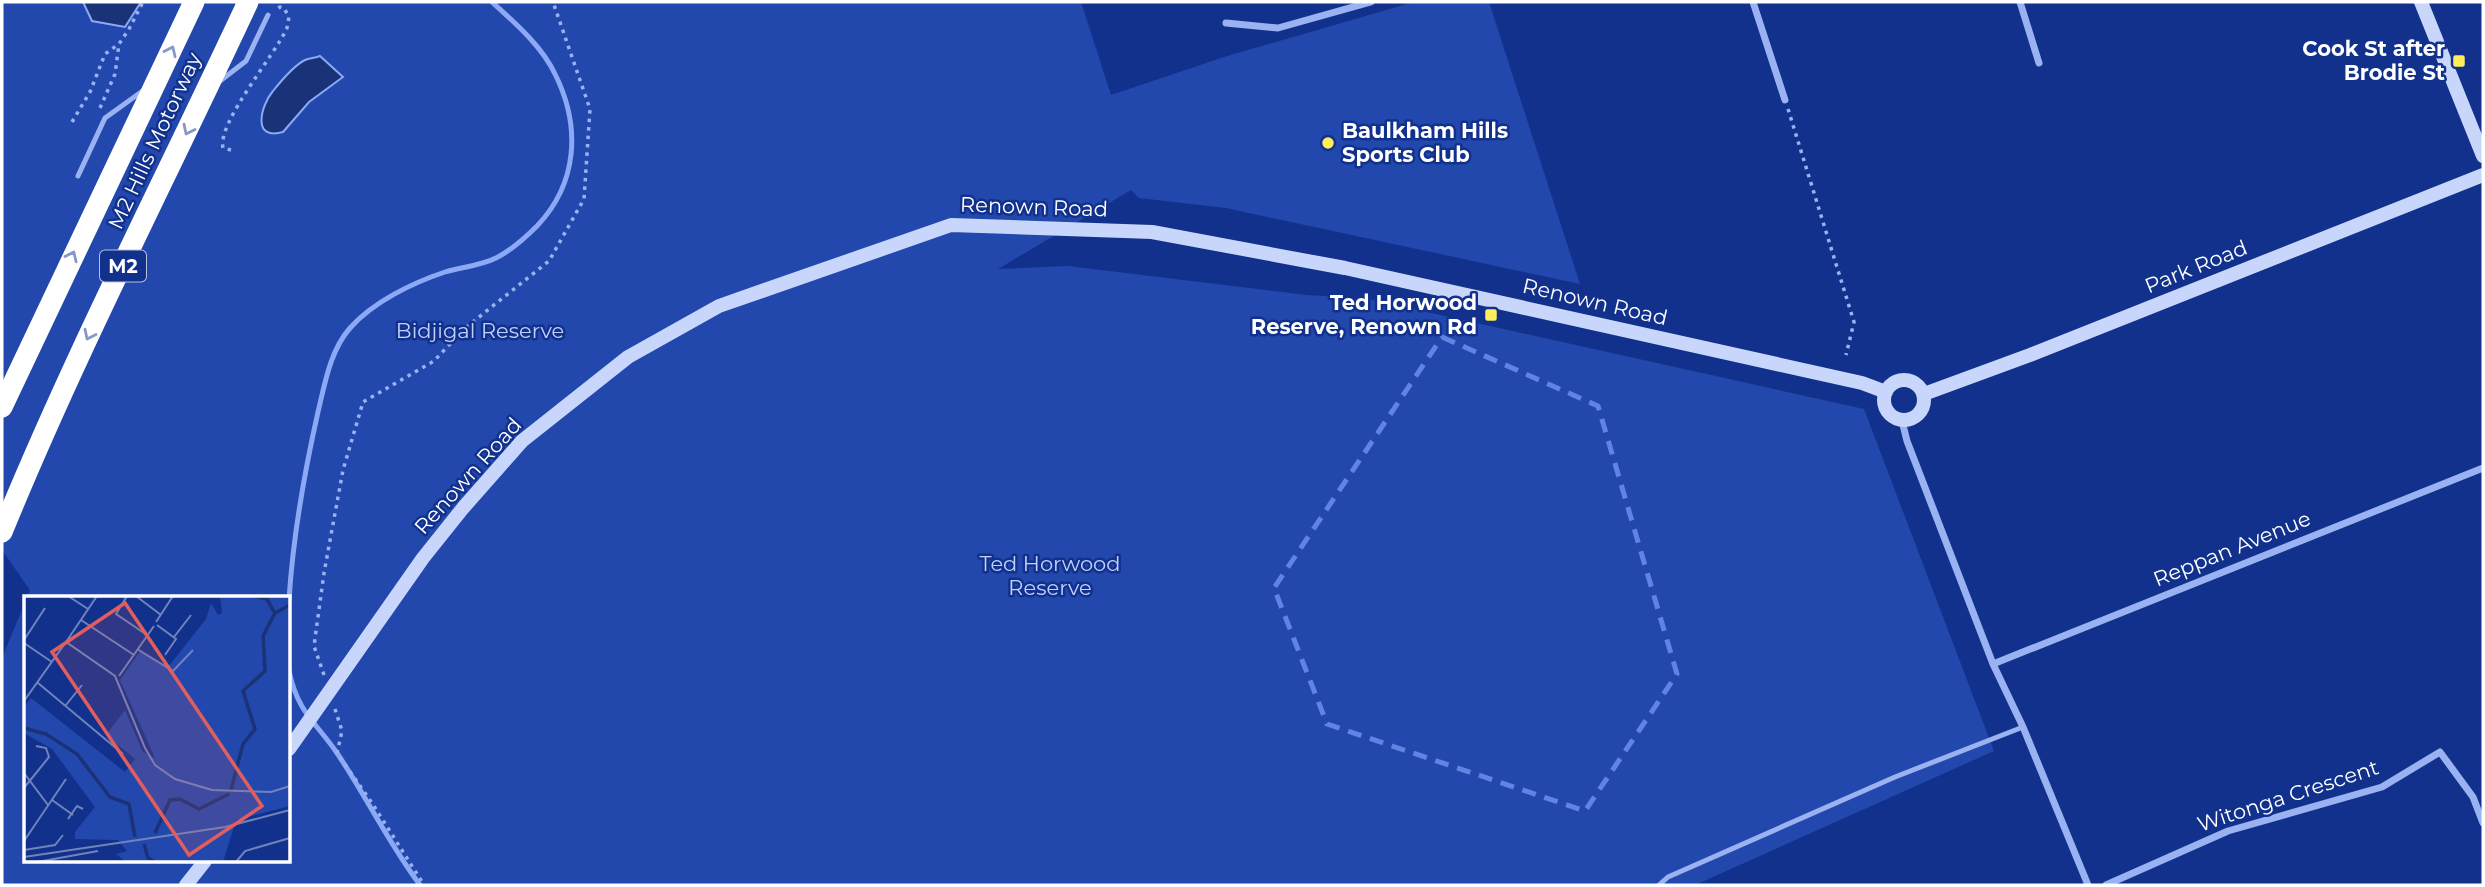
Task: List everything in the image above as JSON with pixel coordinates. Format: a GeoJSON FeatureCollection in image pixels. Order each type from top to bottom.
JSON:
{"type":"FeatureCollection","features":[{"type":"Feature","properties":{"kind":"highway","name":"M2 Hills Motorway"},"geometry":{"type":"LineString","coordinates":[[2,407],[194,2]]}},
{"type":"Feature","properties":{"kind":"highway","name":"M2 Hills Motorway"},"geometry":{"type":"LineString","coordinates":[[2,531],[34,453],[84,345],[248,2]]}},
{"type":"Feature","properties":{"kind":"main road"},"geometry":{"type":"LineString","coordinates":[[2421,2],[2483,156]]}},
{"type":"Feature","properties":{"kind":"main road","name":"Park Road"},"geometry":{"type":"LineString","coordinates":[[1924,394],[2030,355],[2483,175]]}},
{"type":"Feature","properties":{"kind":"main road","name":"Renown Road"},"geometry":{"type":"LineString","coordinates":[[290,748],[423,558],[522,441],[628,357],[719,306],[951,225],[1152,232],[1345,268],[1848,380],[1886,391]]}},
{"type":"Feature","properties":{"kind":"main road"},"geometry":{"type":"LineString","coordinates":[[1909,380],[1916,383],[1924,394],[1925,401],[1920,414],[1902,421],[1891,415],[1884,404],[1886,391],[1895,382],[1909,380]]}},
{"type":"Feature","properties":{"kind":"main road"},"geometry":{"type":"LineString","coordinates":[[186,885],[204,862]]}},
{"type":"Feature","properties":{"kind":"street"},"geometry":{"type":"LineString","coordinates":[[1226,23],[1278,28],[1371,2]]}},
{"type":"Feature","properties":{"kind":"street"},"geometry":{"type":"LineString","coordinates":[[1753,2],[1785,100]]}},
{"type":"Feature","properties":{"kind":"street"},"geometry":{"type":"LineString","coordinates":[[2020,2],[2039,63]]}},
{"type":"Feature","properties":{"kind":"street"},"geometry":{"type":"LineString","coordinates":[[1902,421],[1907,441],[1993,664],[2088,885]]}},
{"type":"Feature","properties":{"kind":"street","name":"Reppan Avenue"},"geometry":{"type":"LineString","coordinates":[[1993,664],[2483,468]]}},
{"type":"Feature","properties":{"kind":"street","name":"Witonga Crescent"},"geometry":{"type":"LineString","coordinates":[[2106,885],[2228,831],[2382,787],[2440,752],[2473,797],[2483,823]]}},
{"type":"Feature","properties":{"kind":"lane"},"geometry":{"type":"LineString","coordinates":[[207,91],[246,61],[268,15]]}},
{"type":"Feature","properties":{"kind":"lane"},"geometry":{"type":"LineString","coordinates":[[78,176],[105,118],[156,83]]}},
{"type":"Feature","properties":{"kind":"lane"},"geometry":{"type":"LineString","coordinates":[[1658,885],[1668,877],[1895,777],[2022,727]]}},
{"type":"Feature","properties":{"kind":"path"},"geometry":{"type":"LineString","coordinates":[[72,122],[90,92],[105,54],[119,44],[130,29],[143,2]]}},
{"type":"Feature","properties":{"kind":"path"},"geometry":{"type":"LineString","coordinates":[[326,682],[314,646],[344,470],[363,402],[434,361],[464,329],[549,261],[584,199],[590,109],[553,2]]}},
{"type":"Feature","properties":{"kind":"path"},"geometry":{"type":"LineString","coordinates":[[231,150],[223,148],[221,141],[230,118],[287,28],[289,17],[284,8],[280,7],[268,15]]}},
{"type":"Feature","properties":{"kind":"path"},"geometry":{"type":"LineString","coordinates":[[98,111],[111,86],[119,44]]}},
{"type":"Feature","properties":{"kind":"path"},"geometry":{"type":"LineString","coordinates":[[1785,100],[1854,322],[1846,355]]}},
{"type":"Feature","properties":{"kind":"path"},"geometry":{"type":"LineString","coordinates":[[334,706],[342,731],[337,753],[424,885]]}},
{"type":"Feature","properties":{"kind":"highlighted area"},"geometry":{"type":"Polygon","coordinates":[[[1442,337],[1598,406],[1677,674],[1585,811],[1327,724],[1274,588],[1442,337]]]}},
{"type":"Feature","properties":{"kind":"green space"},"geometry":{"type":"Polygon","coordinates":[[[2,2],[1081,2],[1111,95],[1224,57],[1414,2],[1489,2],[1580,284],[1226,208],[1139,198],[1131,190],[998,269],[1068,266],[1306,295],[1364,298],[1864,409],[1994,751],[1695,885],[2,885],[2,658],[24,605],[24,862],[290,862],[290,596],[28,596],[30,590],[2,550],[2,2]]]}},
{"type":"Feature","properties":{"kind":"shaded area"},"geometry":{"type":"Polygon","coordinates":[[[83,2],[141,2],[125,27],[92,21],[83,2]]]}},
{"type":"Feature","properties":{"kind":"shaded area"},"geometry":{"type":"Polygon","coordinates":[[[320,56],[343,77],[309,102],[283,132],[266,131],[263,127],[262,112],[273,91],[301,63],[320,56]]]}},
{"type":"Feature","properties":{"kind":"waterway"},"geometry":{"type":"LineString","coordinates":[[289,596],[296,529],[313,435],[329,368],[343,337],[359,319],[394,294],[445,272],[490,261],[513,248],[551,209],[568,173],[572,134],[569,114],[555,74],[535,44],[492,2]]}},
{"type":"Feature","properties":{"kind":"waterway"},"geometry":{"type":"LineString","coordinates":[[290,674],[302,707],[337,753],[420,885]]}},
{"type":"Feature","properties":{"kind":"place","name":"Cook St after Brodie St"},"geometry":{"type":"Point","coordinates":[2459,61]}},
{"type":"Feature","properties":{"kind":"place","name":"Baulkham Hills Sports Club"},"geometry":{"type":"Point","coordinates":[1328,143]}},
{"type":"Feature","properties":{"kind":"place","name":"Ted Horwood Reserve, Renown Rd"},"geometry":{"type":"Point","coordinates":[1491,315]}},
{"type":"Feature","properties":{"kind":"park label","name":"Bidjigal Reserve"},"geometry":{"type":"Point","coordinates":[480,331]}},
{"type":"Feature","properties":{"kind":"park label","name":"Ted Horwood Reserve"},"geometry":{"type":"Point","coordinates":[1050,576]}}]}
